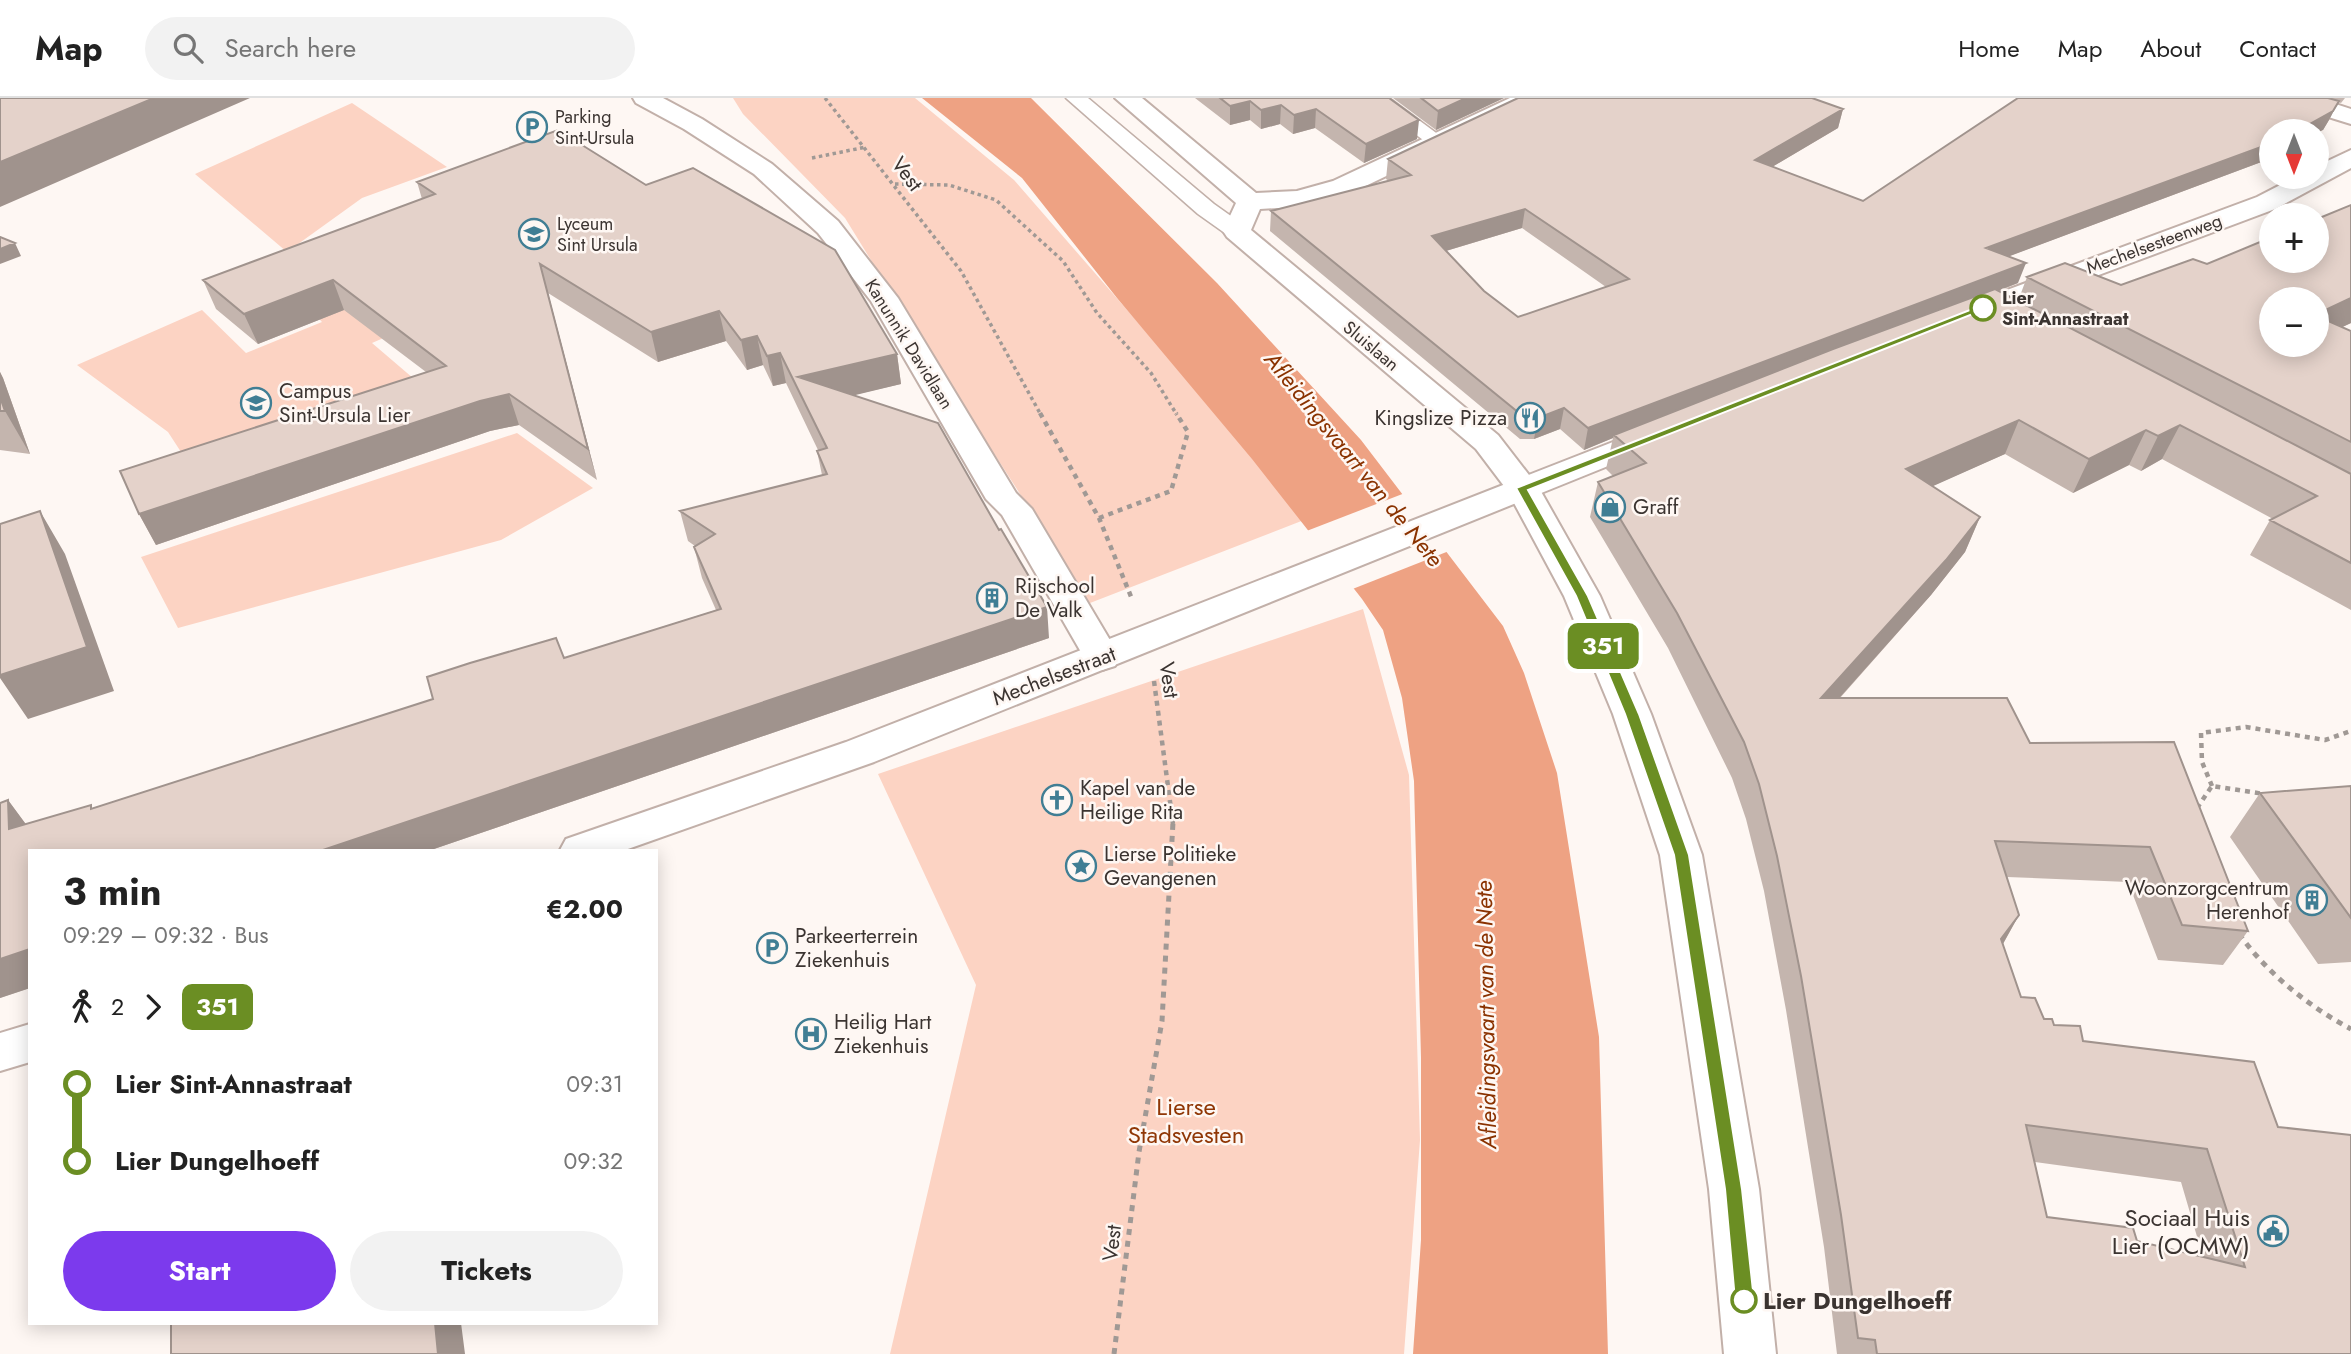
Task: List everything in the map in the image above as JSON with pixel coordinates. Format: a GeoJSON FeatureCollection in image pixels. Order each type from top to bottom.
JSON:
{"type":"FeatureCollection","features":[{"type":"Feature","properties":{"kind":"street","name":"Kanunnik Davidlaan"},"geometry":{"type":"LineString","coordinates":[[645,98],[694,124],[762,169],[828,227],[884,298],[1003,499],[1015,509],[1102,657]]}},
{"type":"Feature","properties":{"kind":"street"},"geometry":{"type":"LineString","coordinates":[[1127,98],[1250,201],[1320,194],[1529,98]]}},
{"type":"Feature","properties":{"kind":"street"},"geometry":{"type":"LineString","coordinates":[[2292,98],[2351,117]]}},
{"type":"Feature","properties":{"kind":"street","name":"Mechelsesteenweg"},"geometry":{"type":"LineString","coordinates":[[1934,327],[2266,203],[2351,158]]}},
{"type":"Feature","properties":{"kind":"street"},"geometry":{"type":"LineString","coordinates":[[1237,231],[1250,201]]}},
{"type":"Feature","properties":{"kind":"street","name":"Sluislaan"},"geometry":{"type":"LineString","coordinates":[[1237,231],[1275,266],[1487,442],[1522,488],[1582,596],[1632,714],[1681,855],[1734,1189],[1750,1354]]}},
{"type":"Feature","properties":{"kind":"street"},"geometry":{"type":"LineString","coordinates":[[1983,308],[2020,327]]}},
{"type":"Feature","properties":{"kind":"street"},"geometry":{"type":"LineString","coordinates":[[1522,488],[1680,426]]}},
{"type":"Feature","properties":{"kind":"street","name":"Mechelsestraat"},"geometry":{"type":"LineString","coordinates":[[584,849],[860,752],[1522,488]]}},
{"type":"Feature","properties":{"kind":"street"},"geometry":{"type":"LineString","coordinates":[[0,1052],[28,1044]]}},
{"type":"Feature","properties":{"kind":"lane"},"geometry":{"type":"LineString","coordinates":[[1076,98],[1206,209],[1237,231]]}},
{"type":"Feature","properties":{"kind":"lane"},"geometry":{"type":"LineString","coordinates":[[1376,98],[1437,141]]}},
{"type":"Feature","properties":{"kind":"path","name":"Vest"},"geometry":{"type":"LineString","coordinates":[[825,98],[961,271],[1099,518],[1148,639],[1174,828],[1163,1021],[1139,1152],[1114,1354]]}},
{"type":"Feature","properties":{"kind":"path"},"geometry":{"type":"LineString","coordinates":[[894,184],[949,185],[996,200],[1063,261],[1097,313],[1151,373],[1188,432],[1171,491],[1099,518]]}},
{"type":"Feature","properties":{"kind":"path"},"geometry":{"type":"LineString","coordinates":[[2212,786],[2202,762],[2201,733],[2246,727],[2325,740],[2351,731]]}},
{"type":"Feature","properties":{"kind":"path"},"geometry":{"type":"LineString","coordinates":[[2212,786],[2268,795]]}},
{"type":"Feature","properties":{"kind":"path"},"geometry":{"type":"LineString","coordinates":[[2194,813],[2212,786]]}},
{"type":"Feature","properties":{"kind":"path"},"geometry":{"type":"LineString","coordinates":[[2236,930],[2251,953],[2331,1020],[2351,1029]]}},
{"type":"Feature","properties":{"kind":"green space"},"geometry":{"type":"Polygon","coordinates":[[[733,98],[915,98],[1014,180],[1275,480],[1304,520],[1090,603],[845,218],[743,114],[733,98]]]}},
{"type":"Feature","properties":{"kind":"green space"},"geometry":{"type":"Polygon","coordinates":[[[352,103],[447,167],[362,198],[287,252],[195,174],[352,103]]]}},
{"type":"Feature","properties":{"kind":"green space"},"geometry":{"type":"Polygon","coordinates":[[[375,290],[418,323],[372,343],[434,396],[194,472],[168,432],[77,365],[202,310],[246,353],[322,322],[314,313],[375,290]]]}},
{"type":"Feature","properties":{"kind":"green space"},"geometry":{"type":"Polygon","coordinates":[[[517,433],[593,488],[501,540],[178,628],[141,557],[517,433]]]}},
{"type":"Feature","properties":{"kind":"green space","name":"Lierse Stadsvesten"},"geometry":{"type":"Polygon","coordinates":[[[1363,609],[1409,775],[1420,1140],[1404,1354],[890,1354],[976,985],[878,774],[1363,609]]]}},
{"type":"Feature","properties":{"kind":"water","name":"Afleidingsvaart van de Nete"},"geometry":{"type":"Polygon","coordinates":[[[922,98],[1031,98],[1217,283],[1361,440],[1503,626],[1524,673],[1557,773],[1599,1037],[1608,1354],[1413,1354],[1421,1240],[1421,1058],[1414,781],[1402,698],[1383,630],[1362,599],[1252,459],[1117,298],[1022,178],[922,98]]]}},
{"type":"Feature","properties":{"kind":"pier"},"geometry":{"type":"Polygon","coordinates":[[[1405,493],[1449,551],[1350,590],[1304,532],[1405,493]]]}},
{"type":"Feature","properties":{"kind":"building"},"geometry":{"type":"Polygon","coordinates":[[[0,98],[154,98],[0,162],[0,98]]]}},
{"type":"Feature","properties":{"kind":"building"},"geometry":{"type":"Polygon","coordinates":[[[1220,98],[1389,98],[1419,120],[1366,144],[1316,109],[1294,115],[1281,105],[1261,110],[1250,101],[1230,106],[1220,98]]]}},
{"type":"Feature","properties":{"kind":"building"},"geometry":{"type":"Polygon","coordinates":[[[1421,98],[1466,98],[1438,111],[1421,98]]]}},
{"type":"Feature","properties":{"kind":"building"},"geometry":{"type":"Polygon","coordinates":[[[1518,98],[1812,98],[1843,109],[1755,160],[1863,201],[2018,98],[2328,98],[2339,101],[2333,111],[2319,119],[2259,119],[2259,148],[1986,248],[2026,263],[1588,428],[1564,408],[1538,418],[1524,417],[1271,211],[1411,175],[1388,159],[1518,98]],[[1525,209],[1432,236],[1484,291],[1518,317],[1629,279],[1525,209]]]}},
{"type":"Feature","properties":{"kind":"building"},"geometry":{"type":"Polygon","coordinates":[[[558,130],[646,185],[693,168],[835,250],[897,354],[798,377],[938,423],[1047,607],[326,849],[28,849],[28,950],[0,959],[0,803],[8,800],[9,829],[91,805],[91,809],[433,699],[427,677],[470,663],[556,638],[564,658],[721,609],[694,547],[715,534],[680,511],[827,474],[817,451],[827,448],[780,353],[767,356],[757,336],[741,340],[719,311],[651,332],[540,264],[588,449],[509,394],[480,401],[139,514],[120,471],[446,366],[333,280],[244,314],[203,280],[435,194],[417,182],[558,130]]]}},
{"type":"Feature","properties":{"kind":"building"},"geometry":{"type":"Polygon","coordinates":[[[2351,205],[2351,298],[2329,308],[2329,287],[2259,287],[2259,357],[2329,357],[2329,321],[2351,331],[2351,442],[2027,277],[2065,263],[2121,285],[2193,259],[2207,264],[2259,242],[2259,273],[2329,273],[2329,214],[2351,205]]]}},
{"type":"Feature","properties":{"kind":"building"},"geometry":{"type":"Polygon","coordinates":[[[0,237],[15,243],[0,249],[0,237]]]}},
{"type":"Feature","properties":{"kind":"building"},"geometry":{"type":"Polygon","coordinates":[[[1995,289],[2351,474],[2351,563],[2270,520],[2317,496],[2180,425],[2158,436],[2146,430],[2089,459],[2019,420],[1906,469],[1980,517],[1946,560],[1821,698],[2007,698],[2030,743],[2174,742],[2248,931],[2182,925],[2150,847],[1995,841],[2019,915],[2001,939],[2021,997],[2035,998],[2044,1019],[2052,1019],[2054,1025],[2080,1026],[2083,1041],[2254,1062],[2278,1127],[2351,1135],[2351,1354],[1877,1354],[1875,1340],[1858,1338],[1841,1215],[1801,976],[1777,856],[1759,784],[1744,742],[1677,613],[1598,482],[1646,463],[1614,435],[1995,289]],[[2026,1125],[2047,1217],[2133,1228],[2137,1241],[2245,1267],[2207,1149],[2026,1125]]]}},
{"type":"Feature","properties":{"kind":"building"},"geometry":{"type":"Polygon","coordinates":[[[0,397],[5,411],[0,411],[0,397]]]}},
{"type":"Feature","properties":{"kind":"building"},"geometry":{"type":"Polygon","coordinates":[[[40,511],[87,647],[0,675],[0,524],[40,511]]]}},
{"type":"Feature","properties":{"kind":"building"},"geometry":{"type":"Polygon","coordinates":[[[2351,786],[2351,918],[2260,793],[2351,786]]]}},
{"type":"Feature","properties":{"kind":"building"},"geometry":{"type":"Polygon","coordinates":[[[171,1325],[435,1325],[438,1354],[171,1354],[171,1325]]]}},
{"type":"Feature","properties":{"kind":"bus line","name":"351"},"geometry":{"type":"LineString","coordinates":[[1744,1300],[1734,1189],[1681,855],[1632,714],[1582,596],[1522,488],[1983,308]]}},
{"type":"Feature","properties":{"kind":"place","name":"Parking Sint-Ursula"},"geometry":{"type":"Point","coordinates":[532,127]}},
{"type":"Feature","properties":{"kind":"place","name":"Lyceum Sint Ursula"},"geometry":{"type":"Point","coordinates":[534,234]}},
{"type":"Feature","properties":{"kind":"place","name":"Lier Sint-Annastraat"},"geometry":{"type":"Point","coordinates":[1983,308]}},
{"type":"Feature","properties":{"kind":"place","name":"Campus Sint-Ursula Lier"},"geometry":{"type":"Point","coordinates":[256,403]}},
{"type":"Feature","properties":{"kind":"place","name":"Kingslize Pizza"},"geometry":{"type":"Point","coordinates":[1530,418]}},
{"type":"Feature","properties":{"kind":"place","name":"Graff"},"geometry":{"type":"Point","coordinates":[1610,507]}},
{"type":"Feature","properties":{"kind":"place","name":"Rijschool De Valk"},"geometry":{"type":"Point","coordinates":[992,598]}},
{"type":"Feature","properties":{"kind":"place","name":"Kapel van de Heilige Rita"},"geometry":{"type":"Point","coordinates":[1057,800]}},
{"type":"Feature","properties":{"kind":"place","name":"Lierse Politieke Gevangenen"},"geometry":{"type":"Point","coordinates":[1081,866]}},
{"type":"Feature","properties":{"kind":"place","name":"Woonzorgcentrum Herenhof"},"geometry":{"type":"Point","coordinates":[2312,900]}},
{"type":"Feature","properties":{"kind":"place","name":"Parkeerterrein Ziekenhuis"},"geometry":{"type":"Point","coordinates":[772,948]}},
{"type":"Feature","properties":{"kind":"place","name":"Heilig Hart Ziekenhuis"},"geometry":{"type":"Point","coordinates":[811,1034]}},
{"type":"Feature","properties":{"kind":"place","name":"Sociaal Huis Lier (OCMW)"},"geometry":{"type":"Point","coordinates":[2273,1231]}},
{"type":"Feature","properties":{"kind":"place","name":"Lier Dungelhoeff"},"geometry":{"type":"Point","coordinates":[1744,1300]}}]}
